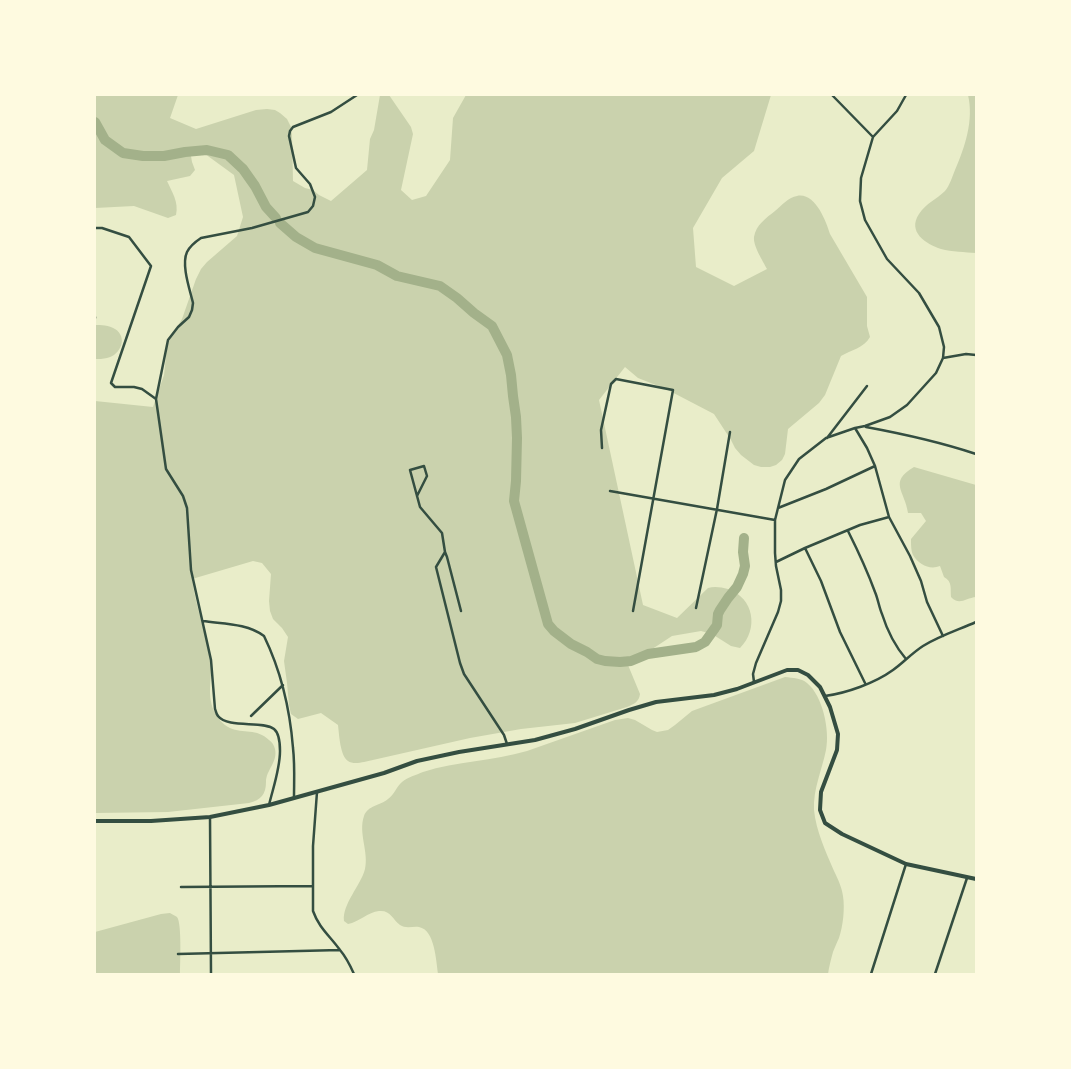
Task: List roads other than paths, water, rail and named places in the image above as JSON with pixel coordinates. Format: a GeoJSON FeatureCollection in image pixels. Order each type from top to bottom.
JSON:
{"type":"FeatureCollection","features":[{"type":"Feature","properties":{"kind":"main road"},"geometry":{"type":"LineString","coordinates":[[95,821],[151,821],[210,816],[269,805],[384,773],[417,761],[459,752],[535,740],[656,702],[714,695],[737,689],[787,670],[798,670],[808,675],[820,687],[830,707],[838,734],[837,750],[822,792],[820,810],[825,823],[842,834],[906,864],[976,879]]}},
{"type":"Feature","properties":{"kind":"street"},"geometry":{"type":"LineString","coordinates":[[269,805],[279,759],[278,733],[270,727],[224,720],[218,716],[215,708],[212,660],[191,570],[187,508],[166,469],[156,400],[168,340],[189,317],[192,310],[193,303],[184,261],[187,251],[194,242],[201,238],[252,228],[308,212],[313,206],[315,197],[310,184],[296,168],[289,136],[290,131],[293,127],[331,112],[357,95]]}},
{"type":"Feature","properties":{"kind":"street"},"geometry":{"type":"LineString","coordinates":[[832,95],[873,137]]}},
{"type":"Feature","properties":{"kind":"street"},"geometry":{"type":"LineString","coordinates":[[826,438],[890,417],[907,405],[936,373],[943,358],[944,347],[939,326],[920,293],[887,259],[865,220],[860,201],[862,178],[873,137],[896,112],[906,95]]}},
{"type":"Feature","properties":{"kind":"street"},"geometry":{"type":"LineString","coordinates":[[95,228],[102,228],[129,237],[151,266],[111,383],[115,387],[142,389],[156,400]]}},
{"type":"Feature","properties":{"kind":"street"},"geometry":{"type":"LineString","coordinates":[[943,358],[966,354],[976,355]]}},
{"type":"Feature","properties":{"kind":"street"},"geometry":{"type":"LineString","coordinates":[[602,448],[601,430],[611,384],[616,380],[673,390],[634,611]]}},
{"type":"Feature","properties":{"kind":"street"},"geometry":{"type":"LineString","coordinates":[[754,683],[753,674],[756,664],[781,601],[776,562],[775,520],[785,480],[799,459],[826,438],[867,386]]}},
{"type":"Feature","properties":{"kind":"street"},"geometry":{"type":"LineString","coordinates":[[865,426],[910,435],[976,454]]}},
{"type":"Feature","properties":{"kind":"street"},"geometry":{"type":"LineString","coordinates":[[855,428],[875,466],[889,517],[910,556],[921,581],[927,602],[943,636]]}},
{"type":"Feature","properties":{"kind":"street"},"geometry":{"type":"LineString","coordinates":[[696,608],[717,510],[730,432]]}},
{"type":"Feature","properties":{"kind":"street"},"geometry":{"type":"LineString","coordinates":[[417,496],[427,476],[424,466],[410,470],[417,496],[420,507],[442,533],[444,552],[461,612]]}},
{"type":"Feature","properties":{"kind":"street"},"geometry":{"type":"LineString","coordinates":[[778,508],[826,490],[875,466]]}},
{"type":"Feature","properties":{"kind":"street"},"geometry":{"type":"LineString","coordinates":[[610,491],[775,520]]}},
{"type":"Feature","properties":{"kind":"street"},"geometry":{"type":"LineString","coordinates":[[776,562],[860,525],[889,517]]}},
{"type":"Feature","properties":{"kind":"street"},"geometry":{"type":"LineString","coordinates":[[848,531],[865,566],[889,632],[899,651],[906,659]]}},
{"type":"Feature","properties":{"kind":"street"},"geometry":{"type":"LineString","coordinates":[[805,548],[821,581],[840,632],[865,684]]}},
{"type":"Feature","properties":{"kind":"street"},"geometry":{"type":"LineString","coordinates":[[444,552],[436,568],[464,674],[508,744]]}},
{"type":"Feature","properties":{"kind":"street"},"geometry":{"type":"LineString","coordinates":[[203,621],[242,627],[264,636],[283,685],[290,714],[294,749],[294,798]]}},
{"type":"Feature","properties":{"kind":"street"},"geometry":{"type":"LineString","coordinates":[[825,696],[837,694],[865,684],[891,671],[923,646],[976,622]]}},
{"type":"Feature","properties":{"kind":"street"},"geometry":{"type":"LineString","coordinates":[[251,716],[283,685]]}},
{"type":"Feature","properties":{"kind":"street"},"geometry":{"type":"LineString","coordinates":[[317,792],[313,846],[313,912],[316,921],[340,950],[354,974]]}},
{"type":"Feature","properties":{"kind":"street"},"geometry":{"type":"LineString","coordinates":[[210,816],[211,974]]}},
{"type":"Feature","properties":{"kind":"street"},"geometry":{"type":"LineString","coordinates":[[871,974],[906,864]]}},
{"type":"Feature","properties":{"kind":"street"},"geometry":{"type":"LineString","coordinates":[[935,974],[967,878]]}},
{"type":"Feature","properties":{"kind":"street"},"geometry":{"type":"LineString","coordinates":[[181,887],[312,886]]}},
{"type":"Feature","properties":{"kind":"street"},"geometry":{"type":"LineString","coordinates":[[178,954],[340,950]]}},
{"type":"Feature","properties":{"kind":"waterway"},"geometry":{"type":"LineString","coordinates":[[95,122],[105,140],[123,153],[143,156],[164,156],[207,150],[228,155],[243,169],[266,207],[276,218]]}},
{"type":"Feature","properties":{"kind":"waterway"},"geometry":{"type":"LineString","coordinates":[[280,223],[296,237],[315,248],[377,265],[397,276],[440,286],[492,326],[507,355],[511,375],[517,438],[514,501],[548,624],[571,644],[597,659],[620,662],[631,661],[648,654],[696,647],[705,642],[717,625],[720,610],[737,587],[743,574],[745,566],[744,538]]}}]}
